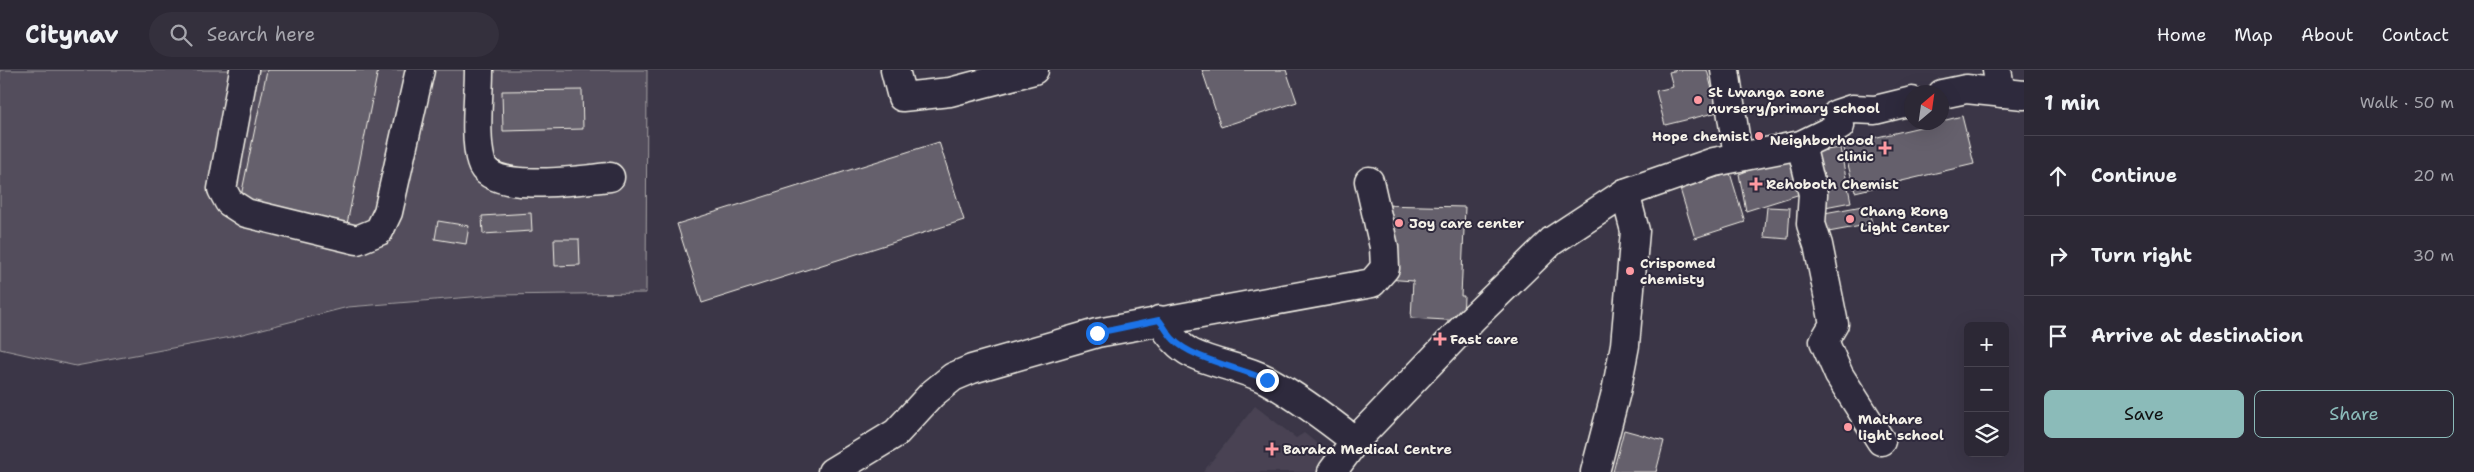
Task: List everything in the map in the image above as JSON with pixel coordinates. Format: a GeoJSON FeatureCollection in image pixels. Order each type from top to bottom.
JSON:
{"type":"FeatureCollection","features":[{"type":"Feature","properties":{"kind":"street"},"geometry":{"type":"LineString","coordinates":[[244,70],[222,189],[229,202],[246,213],[358,240],[379,231],[388,212],[420,70]]}},
{"type":"Feature","properties":{"kind":"street"},"geometry":{"type":"LineString","coordinates":[[479,70],[481,163],[492,176],[516,183],[610,178]]}},
{"type":"Feature","properties":{"kind":"street"},"geometry":{"type":"LineString","coordinates":[[894,70],[902,96],[950,92],[1034,70]]}},
{"type":"Feature","properties":{"kind":"street"},"geometry":{"type":"LineString","coordinates":[[1725,70],[1738,156]]}},
{"type":"Feature","properties":{"kind":"street"},"geometry":{"type":"LineString","coordinates":[[1949,93],[1966,89],[2007,86]]}},
{"type":"Feature","properties":{"kind":"street"},"geometry":{"type":"LineString","coordinates":[[1332,472],[1356,441],[1472,319],[1552,241],[1625,193],[1738,156],[1800,145],[1840,126],[1837,114],[1852,109],[1876,110],[1904,104]]}},
{"type":"Feature","properties":{"kind":"street"},"geometry":{"type":"LineString","coordinates":[[1800,145],[1813,194],[1811,224],[1834,324],[1824,341],[1839,375],[1881,442]]}},
{"type":"Feature","properties":{"kind":"street"},"geometry":{"type":"LineString","coordinates":[[832,472],[896,433],[926,399],[954,377],[978,367],[1072,339],[1159,320],[1372,283],[1385,268],[1384,247],[1369,181]]}},
{"type":"Feature","properties":{"kind":"street"},"geometry":{"type":"LineString","coordinates":[[1595,472],[1616,392],[1624,345],[1635,231],[1625,193]]}},
{"type":"Feature","properties":{"kind":"street"},"geometry":{"type":"LineString","coordinates":[[1159,320],[1174,340],[1190,353],[1246,370],[1267,380],[1313,409],[1356,441]]}},
{"type":"Feature","properties":{"kind":"shaded area"},"geometry":{"type":"Polygon","coordinates":[[[0,70],[647,70],[646,293],[496,295],[348,307],[231,337],[76,366],[0,349],[0,70]]]}},
{"type":"Feature","properties":{"kind":"shaded area","name":"Baraka Medical Centre"},"geometry":{"type":"Polygon","coordinates":[[[1255,406],[1296,438],[1304,433],[1336,459],[1325,472],[1203,472],[1255,406]]]}},
{"type":"Feature","properties":{"kind":"building"},"geometry":{"type":"Polygon","coordinates":[[[267,70],[378,70],[347,224],[240,201],[267,70]]]}},
{"type":"Feature","properties":{"kind":"building"},"geometry":{"type":"Polygon","coordinates":[[[1202,70],[1286,70],[1297,102],[1221,127],[1202,70]]]}},
{"type":"Feature","properties":{"kind":"building"},"geometry":{"type":"Polygon","coordinates":[[[1678,70],[1707,70],[1718,112],[1665,125],[1656,91],[1673,87],[1669,72],[1678,70]]]}},
{"type":"Feature","properties":{"kind":"building"},"geometry":{"type":"Polygon","coordinates":[[[582,90],[583,129],[503,131],[502,91],[582,90]]]}},
{"type":"Feature","properties":{"kind":"building"},"geometry":{"type":"Polygon","coordinates":[[[1962,116],[1974,164],[1855,192],[1843,145],[1908,130],[1949,130],[1949,119],[1962,116]]]}},
{"type":"Feature","properties":{"kind":"building"},"geometry":{"type":"Polygon","coordinates":[[[939,142],[964,220],[702,303],[677,224],[939,142]]]}},
{"type":"Feature","properties":{"kind":"building"},"geometry":{"type":"Polygon","coordinates":[[[1840,148],[1851,202],[1825,207],[1814,152],[1840,148]]]}},
{"type":"Feature","properties":{"kind":"building"},"geometry":{"type":"Polygon","coordinates":[[[1795,153],[1810,191],[1746,211],[1739,174],[1795,153]]]}},
{"type":"Feature","properties":{"kind":"building"},"geometry":{"type":"Polygon","coordinates":[[[1730,173],[1745,222],[1695,238],[1680,189],[1730,173]]]}},
{"type":"Feature","properties":{"kind":"building"},"geometry":{"type":"Polygon","coordinates":[[[1380,205],[1465,207],[1461,296],[1464,296],[1463,321],[1411,318],[1413,281],[1386,279],[1380,205]]]}},
{"type":"Feature","properties":{"kind":"building"},"geometry":{"type":"Polygon","coordinates":[[[1868,205],[1872,224],[1823,233],[1819,214],[1868,205]]]}},
{"type":"Feature","properties":{"kind":"building"},"geometry":{"type":"Polygon","coordinates":[[[1767,207],[1790,208],[1788,239],[1764,237],[1767,207]]]}},
{"type":"Feature","properties":{"kind":"building"},"geometry":{"type":"Polygon","coordinates":[[[531,213],[532,231],[483,234],[482,216],[531,213]]]}},
{"type":"Feature","properties":{"kind":"building"},"geometry":{"type":"Polygon","coordinates":[[[438,221],[469,226],[466,244],[435,239],[438,221]]]}},
{"type":"Feature","properties":{"kind":"building"},"geometry":{"type":"Polygon","coordinates":[[[554,239],[579,239],[580,265],[555,266],[554,239]]]}},
{"type":"Feature","properties":{"kind":"building"},"geometry":{"type":"Polygon","coordinates":[[[1624,430],[1664,441],[1656,472],[1613,472],[1624,430]]]}},
{"type":"Feature","properties":{"kind":"place","name":"St Lwanga zone nursery/primary school"},"geometry":{"type":"Point","coordinates":[1698,100]}},
{"type":"Feature","properties":{"kind":"place","name":"Hope chemist"},"geometry":{"type":"Point","coordinates":[1759,136]}},
{"type":"Feature","properties":{"kind":"place","name":"Neighborhood clinic"},"geometry":{"type":"Point","coordinates":[1885,148]}},
{"type":"Feature","properties":{"kind":"place","name":"Rehoboth Chemist"},"geometry":{"type":"Point","coordinates":[1756,184]}},
{"type":"Feature","properties":{"kind":"place","name":"Chang Rong Light Center"},"geometry":{"type":"Point","coordinates":[1850,219]}},
{"type":"Feature","properties":{"kind":"place","name":"Joy care center"},"geometry":{"type":"Point","coordinates":[1399,223]}},
{"type":"Feature","properties":{"kind":"place","name":"Crispomed chemisty"},"geometry":{"type":"Point","coordinates":[1630,271]}},
{"type":"Feature","properties":{"kind":"place","name":"Fast care"},"geometry":{"type":"Point","coordinates":[1440,339]}},
{"type":"Feature","properties":{"kind":"place","name":"Mathare light school"},"geometry":{"type":"Point","coordinates":[1848,427]}},
{"type":"Feature","properties":{"kind":"place","name":"Baraka Medical Centre"},"geometry":{"type":"Point","coordinates":[1272,449]}},
{"type":"Feature","properties":{"kind":"route"},"geometry":{"type":"LineString","coordinates":[[1097,333],[1159,320],[1174,340],[1190,353],[1246,370],[1267,380]]}}]}
